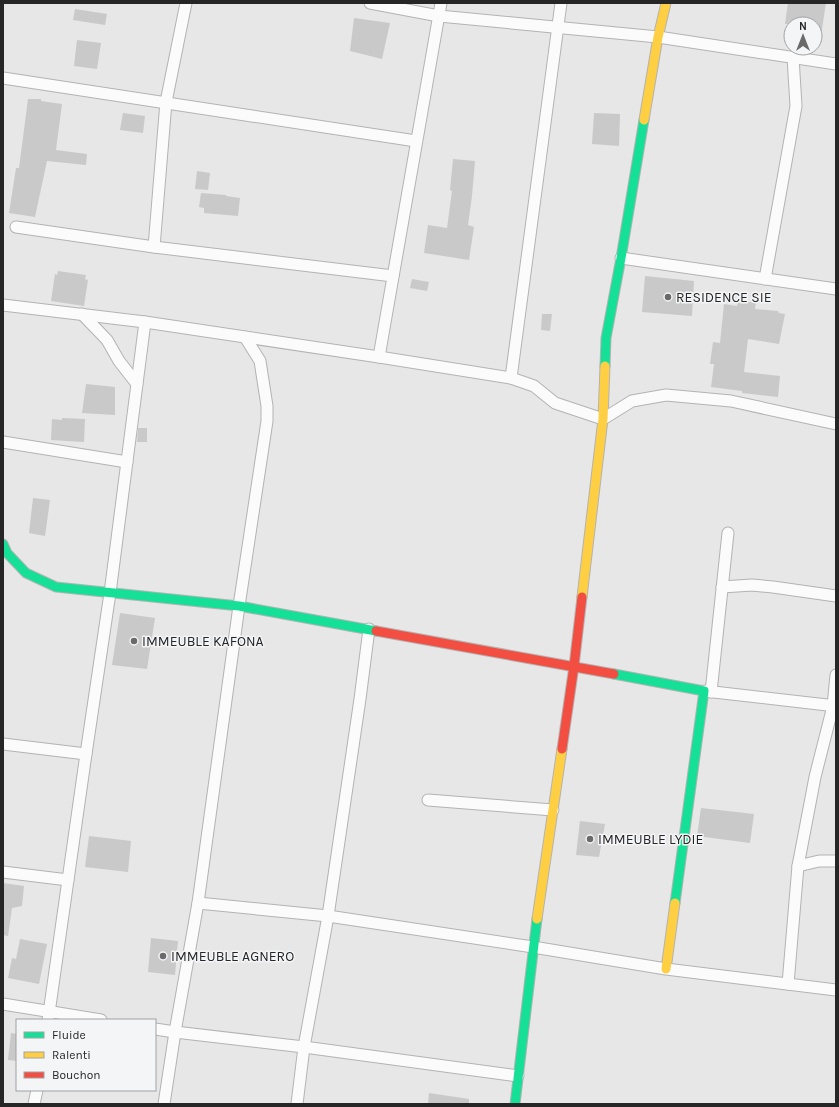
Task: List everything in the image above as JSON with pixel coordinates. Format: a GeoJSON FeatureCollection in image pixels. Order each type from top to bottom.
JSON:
{"type":"FeatureCollection","features":[{"type":"Feature","properties":{"kind":"street"},"geometry":{"type":"LineString","coordinates":[[154,247],[166,102],[186,3]]}},
{"type":"Feature","properties":{"kind":"street"},"geometry":{"type":"LineString","coordinates":[[370,3],[439,16],[658,37],[836,64]]}},
{"type":"Feature","properties":{"kind":"street"},"geometry":{"type":"LineString","coordinates":[[379,357],[441,3]]}},
{"type":"Feature","properties":{"kind":"street"},"geometry":{"type":"LineString","coordinates":[[511,378],[561,3]]}},
{"type":"Feature","properties":{"kind":"street"},"geometry":{"type":"LineString","coordinates":[[515,1104],[533,947],[574,666],[603,419],[606,338],[658,37],[666,3]]}},
{"type":"Feature","properties":{"kind":"street"},"geometry":{"type":"LineString","coordinates":[[765,279],[796,106],[793,57]]}},
{"type":"Feature","properties":{"kind":"street"},"geometry":{"type":"LineString","coordinates":[[3,78],[416,141]]}},
{"type":"Feature","properties":{"kind":"street"},"geometry":{"type":"LineString","coordinates":[[16,227],[154,247],[393,276]]}},
{"type":"Feature","properties":{"kind":"street"},"geometry":{"type":"LineString","coordinates":[[621,258],[836,289]]}},
{"type":"Feature","properties":{"kind":"street"},"geometry":{"type":"LineString","coordinates":[[3,305],[145,322],[511,378],[534,386],[555,403],[603,419]]}},
{"type":"Feature","properties":{"kind":"street"},"geometry":{"type":"LineString","coordinates":[[82,314],[107,340],[119,361],[137,384]]}},
{"type":"Feature","properties":{"kind":"street"},"geometry":{"type":"LineString","coordinates":[[49,1016],[110,593],[145,322]]}},
{"type":"Feature","properties":{"kind":"street"},"geometry":{"type":"LineString","coordinates":[[164,1104],[198,903],[239,606],[267,421],[267,406],[260,361],[245,337]]}},
{"type":"Feature","properties":{"kind":"street"},"geometry":{"type":"LineString","coordinates":[[603,419],[632,400],[666,395],[731,400],[836,424]]}},
{"type":"Feature","properties":{"kind":"street"},"geometry":{"type":"LineString","coordinates":[[3,445],[3,442],[127,462]]}},
{"type":"Feature","properties":{"kind":"street"},"geometry":{"type":"LineString","coordinates":[[666,968],[700,718],[708,691],[728,533]]}},
{"type":"Feature","properties":{"kind":"street"},"geometry":{"type":"LineString","coordinates":[[3,544],[7,553],[26,573],[56,587],[239,606],[708,691],[834,706]]}},
{"type":"Feature","properties":{"kind":"street"},"geometry":{"type":"LineString","coordinates":[[722,587],[752,585],[836,596]]}},
{"type":"Feature","properties":{"kind":"street"},"geometry":{"type":"LineString","coordinates":[[297,1104],[304,1047],[328,916],[360,699],[368,629]]}},
{"type":"Feature","properties":{"kind":"street"},"geometry":{"type":"LineString","coordinates":[[788,984],[798,866],[815,777],[834,706],[836,675]]}},
{"type":"Feature","properties":{"kind":"street"},"geometry":{"type":"LineString","coordinates":[[3,744],[86,754]]}},
{"type":"Feature","properties":{"kind":"street"},"geometry":{"type":"LineString","coordinates":[[428,800],[553,810]]}},
{"type":"Feature","properties":{"kind":"street"},"geometry":{"type":"LineString","coordinates":[[798,866],[819,861],[836,861]]}},
{"type":"Feature","properties":{"kind":"street"},"geometry":{"type":"LineString","coordinates":[[3,872],[68,880]]}},
{"type":"Feature","properties":{"kind":"street"},"geometry":{"type":"LineString","coordinates":[[198,903],[328,916],[666,968],[836,990]]}},
{"type":"Feature","properties":{"kind":"street"},"geometry":{"type":"LineString","coordinates":[[3,1004],[49,1016],[88,1019]]}},
{"type":"Feature","properties":{"kind":"street"},"geometry":{"type":"LineString","coordinates":[[156,1029],[304,1047],[518,1076]]}},
{"type":"Feature","properties":{"kind":"street"},"geometry":{"type":"LineString","coordinates":[[34,1104],[36,1091]]}},
{"type":"Feature","properties":{"kind":"building"},"geometry":{"type":"Polygon","coordinates":[[[788,3],[826,3],[823,22],[823,16],[786,16],[788,3]]]}},
{"type":"Feature","properties":{"kind":"building"},"geometry":{"type":"Polygon","coordinates":[[[75,9],[107,14],[105,25],[73,20],[75,9]]]}},
{"type":"Feature","properties":{"kind":"building"},"geometry":{"type":"Polygon","coordinates":[[[354,18],[390,23],[382,59],[350,51],[354,18]]]}},
{"type":"Feature","properties":{"kind":"building"},"geometry":{"type":"Polygon","coordinates":[[[77,40],[101,43],[97,69],[74,66],[77,40]]]}},
{"type":"Feature","properties":{"kind":"building"},"geometry":{"type":"Polygon","coordinates":[[[28,99],[41,99],[41,101],[62,104],[56,150],[87,154],[86,165],[47,161],[35,217],[9,213],[16,168],[19,168],[28,99]]]}},
{"type":"Feature","properties":{"kind":"building"},"geometry":{"type":"Polygon","coordinates":[[[123,113],[145,116],[143,133],[120,130],[123,113]]]}},
{"type":"Feature","properties":{"kind":"building"},"geometry":{"type":"Polygon","coordinates":[[[594,113],[620,114],[619,146],[592,144],[594,113]]]}},
{"type":"Feature","properties":{"kind":"building"},"geometry":{"type":"Polygon","coordinates":[[[453,159],[475,161],[468,225],[474,227],[469,260],[424,253],[428,225],[447,228],[452,191],[450,190],[453,159]]]}},
{"type":"Feature","properties":{"kind":"building"},"geometry":{"type":"Polygon","coordinates":[[[197,171],[210,173],[208,190],[195,189],[197,171]]]}},
{"type":"Feature","properties":{"kind":"building"},"geometry":{"type":"Polygon","coordinates":[[[201,193],[240,198],[238,216],[204,213],[204,208],[199,207],[201,193]]]}},
{"type":"Feature","properties":{"kind":"building"},"geometry":{"type":"Polygon","coordinates":[[[58,271],[86,275],[85,279],[88,280],[84,306],[51,301],[55,274],[57,275],[58,271]]]}},
{"type":"Feature","properties":{"kind":"building","name":"RESIDENCE SIE"},"geometry":{"type":"Polygon","coordinates":[[[645,276],[694,281],[692,316],[642,312],[645,276]]]}},
{"type":"Feature","properties":{"kind":"building"},"geometry":{"type":"Polygon","coordinates":[[[412,279],[429,282],[427,291],[410,288],[412,279]]]}},
{"type":"Feature","properties":{"kind":"building"},"geometry":{"type":"Polygon","coordinates":[[[738,300],[756,303],[755,309],[778,311],[779,313],[785,314],[779,344],[748,339],[744,372],[780,376],[778,397],[742,393],[742,391],[711,387],[714,364],[710,364],[713,342],[720,343],[724,304],[737,306],[738,300]]]}},
{"type":"Feature","properties":{"kind":"building"},"geometry":{"type":"Polygon","coordinates":[[[542,314],[552,314],[550,331],[541,330],[542,314]]]}},
{"type":"Feature","properties":{"kind":"building"},"geometry":{"type":"Polygon","coordinates":[[[86,384],[115,387],[115,415],[82,413],[86,384]]]}},
{"type":"Feature","properties":{"kind":"building"},"geometry":{"type":"Polygon","coordinates":[[[62,418],[85,419],[84,442],[51,440],[52,419],[62,420],[62,418]]]}},
{"type":"Feature","properties":{"kind":"building"},"geometry":{"type":"Polygon","coordinates":[[[138,428],[147,428],[147,442],[137,442],[138,428]]]}},
{"type":"Feature","properties":{"kind":"building"},"geometry":{"type":"Polygon","coordinates":[[[33,498],[50,500],[45,536],[29,533],[33,498]]]}},
{"type":"Feature","properties":{"kind":"building","name":"IMMEUBLE KAFONA"},"geometry":{"type":"Polygon","coordinates":[[[120,613],[155,618],[147,669],[112,665],[120,613]]]}},
{"type":"Feature","properties":{"kind":"building"},"geometry":{"type":"Polygon","coordinates":[[[701,808],[754,814],[750,843],[697,836],[701,808]]]}},
{"type":"Feature","properties":{"kind":"building","name":"IMMEUBLE LYDIE"},"geometry":{"type":"Polygon","coordinates":[[[580,821],[605,824],[599,857],[576,855],[580,821]]]}},
{"type":"Feature","properties":{"kind":"building"},"geometry":{"type":"Polygon","coordinates":[[[89,836],[131,841],[128,872],[85,867],[89,836]]]}},
{"type":"Feature","properties":{"kind":"building"},"geometry":{"type":"Polygon","coordinates":[[[3,883],[24,886],[22,906],[12,908],[8,936],[3,935],[3,883]]]}},
{"type":"Feature","properties":{"kind":"building","name":"IMMEUBLE AGNERO"},"geometry":{"type":"Polygon","coordinates":[[[151,938],[178,941],[175,975],[148,972],[151,938]]]}},
{"type":"Feature","properties":{"kind":"building"},"geometry":{"type":"Polygon","coordinates":[[[20,939],[47,944],[39,984],[8,978],[12,958],[16,959],[20,939]]]}},
{"type":"Feature","properties":{"kind":"building"},"geometry":{"type":"Polygon","coordinates":[[[11,1033],[16,1034],[16,1061],[8,1060],[11,1033]]]}},
{"type":"Feature","properties":{"kind":"building"},"geometry":{"type":"Polygon","coordinates":[[[429,1093],[469,1099],[469,1104],[428,1104],[429,1093]]]}},
{"type":"Feature","properties":{"kind":"traffic: fast"},"geometry":{"type":"LineString","coordinates":[[605,366],[606,338],[644,120]]}},
{"type":"Feature","properties":{"kind":"traffic: fast"},"geometry":{"type":"LineString","coordinates":[[3,544],[7,553],[26,573],[56,587],[239,606],[376,631]]}},
{"type":"Feature","properties":{"kind":"traffic: fast"},"geometry":{"type":"LineString","coordinates":[[614,674],[704,691],[675,903]]}},
{"type":"Feature","properties":{"kind":"traffic: fast"},"geometry":{"type":"LineString","coordinates":[[515,1104],[537,919]]}},
{"type":"Feature","properties":{"kind":"traffic: slow"},"geometry":{"type":"LineString","coordinates":[[644,120],[658,37],[666,3]]}},
{"type":"Feature","properties":{"kind":"traffic: slow"},"geometry":{"type":"LineString","coordinates":[[582,597],[603,419],[605,366]]}},
{"type":"Feature","properties":{"kind":"traffic: slow"},"geometry":{"type":"LineString","coordinates":[[537,919],[562,749]]}},
{"type":"Feature","properties":{"kind":"traffic: slow"},"geometry":{"type":"LineString","coordinates":[[666,969],[675,903]]}},
{"type":"Feature","properties":{"kind":"traffic: jam"},"geometry":{"type":"LineString","coordinates":[[562,749],[582,597]]}},
{"type":"Feature","properties":{"kind":"traffic: jam"},"geometry":{"type":"LineString","coordinates":[[376,631],[614,674]]}},
{"type":"Feature","properties":{"kind":"place","name":"RESIDENCE SIE"},"geometry":{"type":"Point","coordinates":[668,297]}},
{"type":"Feature","properties":{"kind":"place","name":"IMMEUBLE KAFONA"},"geometry":{"type":"Point","coordinates":[134,641]}},
{"type":"Feature","properties":{"kind":"place","name":"IMMEUBLE LYDIE"},"geometry":{"type":"Point","coordinates":[590,839]}},
{"type":"Feature","properties":{"kind":"place","name":"IMMEUBLE AGNERO"},"geometry":{"type":"Point","coordinates":[163,956]}}]}
